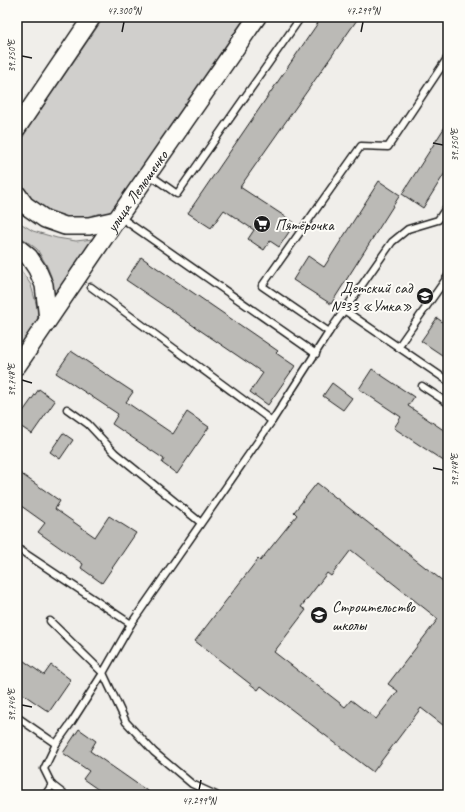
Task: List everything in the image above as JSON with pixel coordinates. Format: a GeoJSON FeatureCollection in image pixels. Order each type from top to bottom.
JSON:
{"type":"FeatureCollection","features":[{"type":"Feature","properties":{"kind":"street"},"geometry":{"type":"LineString","coordinates":[[17,128],[92,17]]}},
{"type":"Feature","properties":{"kind":"street","name":"улица Лелюшенко"},"geometry":{"type":"LineString","coordinates":[[17,366],[117,218],[257,17]]}},
{"type":"Feature","properties":{"kind":"street"},"geometry":{"type":"LineString","coordinates":[[17,194],[25,205],[45,219],[65,226],[89,226],[117,218]]}},
{"type":"Feature","properties":{"kind":"street"},"geometry":{"type":"LineString","coordinates":[[17,247],[29,258],[37,269],[44,285],[48,319]]}},
{"type":"Feature","properties":{"kind":"lane"},"geometry":{"type":"LineString","coordinates":[[148,174],[177,194],[301,17]]}},
{"type":"Feature","properties":{"kind":"lane"},"geometry":{"type":"LineString","coordinates":[[444,17],[448,19]]}},
{"type":"Feature","properties":{"kind":"lane"},"geometry":{"type":"LineString","coordinates":[[329,332],[262,286],[361,146],[388,147],[448,57]]}},
{"type":"Feature","properties":{"kind":"lane"},"geometry":{"type":"LineString","coordinates":[[65,795],[52,785],[44,769],[56,744],[71,724],[103,673],[131,624],[200,522],[272,421],[329,332],[392,242],[408,229],[438,220],[448,205]]}},
{"type":"Feature","properties":{"kind":"lane"},"geometry":{"type":"LineString","coordinates":[[117,218],[316,354]]}},
{"type":"Feature","properties":{"kind":"lane"},"geometry":{"type":"LineString","coordinates":[[398,347],[448,276]]}},
{"type":"Feature","properties":{"kind":"lane"},"geometry":{"type":"LineString","coordinates":[[90,287],[272,421]]}},
{"type":"Feature","properties":{"kind":"lane"},"geometry":{"type":"LineString","coordinates":[[344,310],[448,381]]}},
{"type":"Feature","properties":{"kind":"lane"},"geometry":{"type":"LineString","coordinates":[[422,386],[448,403]]}},
{"type":"Feature","properties":{"kind":"lane"},"geometry":{"type":"LineString","coordinates":[[67,409],[88,424],[115,453],[200,522]]}},
{"type":"Feature","properties":{"kind":"lane"},"geometry":{"type":"LineString","coordinates":[[17,548],[131,624]]}},
{"type":"Feature","properties":{"kind":"lane"},"geometry":{"type":"LineString","coordinates":[[50,621],[103,673],[126,722],[154,752],[192,784],[216,795]]}},
{"type":"Feature","properties":{"kind":"lane"},"geometry":{"type":"LineString","coordinates":[[17,717],[56,744]]}},
{"type":"Feature","properties":{"kind":"lane"},"geometry":{"type":"LineString","coordinates":[[45,795],[52,785]]}},
{"type":"Feature","properties":{"kind":"shaded area"},"geometry":{"type":"Polygon","coordinates":[[[104,17],[249,17],[119,206],[102,217],[86,222],[50,216],[26,195],[19,180],[17,167],[18,150],[25,133],[104,17]]]}},
{"type":"Feature","properties":{"kind":"shaded area"},"geometry":{"type":"Polygon","coordinates":[[[17,221],[33,231],[57,238],[76,241],[101,238],[53,304],[51,276],[47,266],[37,249],[17,234],[17,221]]]}},
{"type":"Feature","properties":{"kind":"shaded area"},"geometry":{"type":"Polygon","coordinates":[[[17,267],[31,285],[38,311],[37,323],[17,351],[17,267]]]}},
{"type":"Feature","properties":{"kind":"building"},"geometry":{"type":"Polygon","coordinates":[[[322,17],[359,17],[240,187],[295,223],[279,247],[270,241],[264,250],[248,239],[254,230],[224,210],[211,228],[188,213],[322,17]]]}},
{"type":"Feature","properties":{"kind":"building"},"geometry":{"type":"Polygon","coordinates":[[[448,122],[448,168],[423,208],[402,194],[448,122]]]}},
{"type":"Feature","properties":{"kind":"building"},"geometry":{"type":"Polygon","coordinates":[[[379,181],[400,195],[331,304],[293,280],[308,256],[324,267],[379,181]]]}},
{"type":"Feature","properties":{"kind":"building"},"geometry":{"type":"Polygon","coordinates":[[[141,257],[278,351],[276,353],[295,366],[268,405],[250,392],[263,373],[126,280],[141,257]]]}},
{"type":"Feature","properties":{"kind":"building"},"geometry":{"type":"Polygon","coordinates":[[[437,318],[448,326],[448,359],[421,341],[437,318]]]}},
{"type":"Feature","properties":{"kind":"building"},"geometry":{"type":"Polygon","coordinates":[[[71,351],[133,392],[126,402],[173,434],[187,412],[209,427],[177,474],[162,463],[164,459],[112,424],[118,414],[56,373],[71,351]]]}},
{"type":"Feature","properties":{"kind":"building"},"geometry":{"type":"Polygon","coordinates":[[[372,369],[414,397],[408,406],[448,433],[448,464],[394,428],[401,417],[359,389],[372,369]]]}},
{"type":"Feature","properties":{"kind":"building"},"geometry":{"type":"Polygon","coordinates":[[[332,383],[352,398],[343,410],[323,396],[332,383]]]}},
{"type":"Feature","properties":{"kind":"building"},"geometry":{"type":"Polygon","coordinates":[[[39,389],[55,401],[32,434],[17,424],[17,420],[39,389]]]}},
{"type":"Feature","properties":{"kind":"building"},"geometry":{"type":"Polygon","coordinates":[[[63,433],[73,440],[60,459],[50,452],[63,433]]]}},
{"type":"Feature","properties":{"kind":"building"},"geometry":{"type":"Polygon","coordinates":[[[17,471],[60,501],[55,509],[95,537],[109,516],[136,533],[102,583],[81,568],[83,564],[38,532],[45,523],[17,503],[17,471]]]}},
{"type":"Feature","properties":{"kind":"building"},"geometry":{"type":"Polygon","coordinates":[[[317,483],[448,585],[448,729],[421,708],[373,772],[261,686],[258,690],[195,641],[258,559],[260,561],[297,515],[294,512],[317,483]],[[351,550],[331,576],[327,573],[301,607],[306,610],[274,652],[345,707],[351,700],[376,719],[398,691],[388,684],[438,619],[351,550]]]}},
{"type":"Feature","properties":{"kind":"building"},"geometry":{"type":"Polygon","coordinates":[[[17,656],[44,675],[51,665],[71,680],[49,712],[17,690],[17,656]]]}},
{"type":"Feature","properties":{"kind":"building"},"geometry":{"type":"Polygon","coordinates":[[[79,729],[96,741],[90,751],[153,795],[106,795],[83,779],[89,771],[63,753],[79,729]]]}},
{"type":"Feature","properties":{"kind":"place","name":"Пятёрочка"},"geometry":{"type":"Point","coordinates":[262,224]}},
{"type":"Feature","properties":{"kind":"place","name":"Детский сад №33 «Умка»"},"geometry":{"type":"Point","coordinates":[425,296]}},
{"type":"Feature","properties":{"kind":"place","name":"Строительство школы"},"geometry":{"type":"Point","coordinates":[319,615]}}]}
